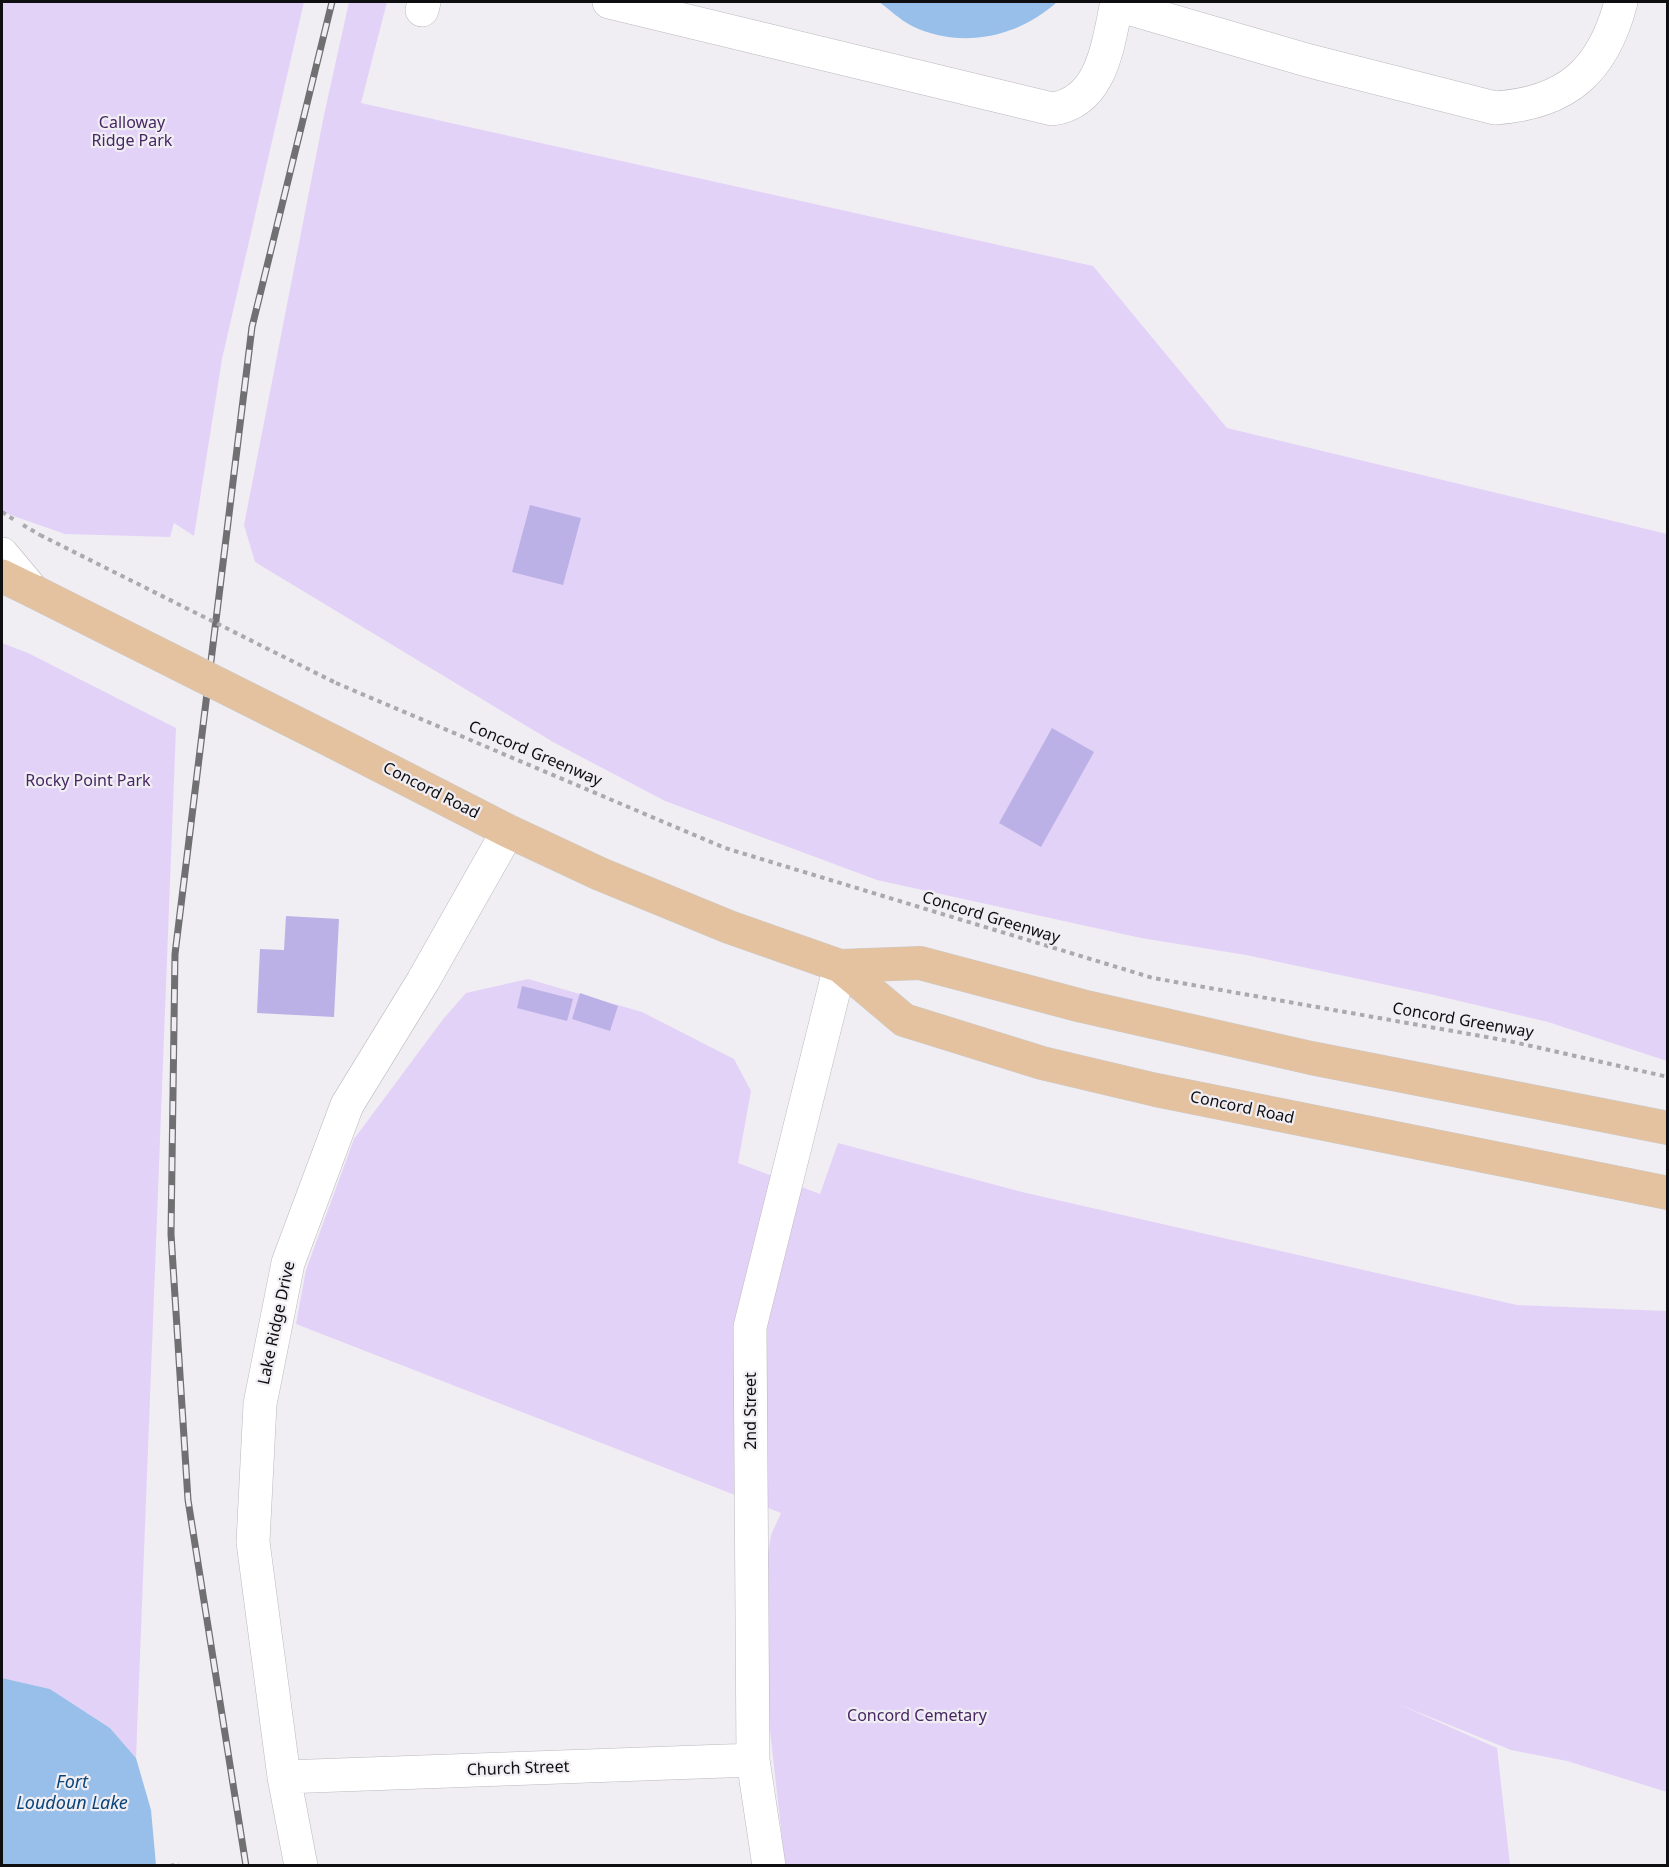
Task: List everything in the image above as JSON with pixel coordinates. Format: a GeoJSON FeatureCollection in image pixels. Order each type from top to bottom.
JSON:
{"type":"FeatureCollection","features":[{"type":"Feature","properties":{"kind":"main road","name":"Concord Road"},"geometry":{"type":"LineString","coordinates":[[2,576],[17,593],[334,742],[508,831],[600,873],[729,927],[840,966],[904,1020],[1042,1063],[1328,1127],[1668,1193]]}},
{"type":"Feature","properties":{"kind":"main road","name":"Concord Road"},"geometry":{"type":"LineString","coordinates":[[840,966],[920,963],[1082,1006],[1311,1058],[1668,1128]]}},
{"type":"Feature","properties":{"kind":"street"},"geometry":{"type":"LineString","coordinates":[[609,2],[1052,109],[1068,106],[1086,93],[1096,80],[1103,64],[1117,3],[1310,61],[1495,108],[1522,106],[1549,99],[1580,78],[1596,62],[1607,41],[1621,2]]}},
{"type":"Feature","properties":{"kind":"street"},"geometry":{"type":"LineString","coordinates":[[2,554],[17,593]]}},
{"type":"Feature","properties":{"kind":"street","name":"Lake Ridge Drive"},"geometry":{"type":"LineString","coordinates":[[301,1866],[284,1778],[253,1542],[260,1404],[288,1263],[347,1105],[423,981],[508,831]]}},
{"type":"Feature","properties":{"kind":"street","name":"2nd Street"},"geometry":{"type":"LineString","coordinates":[[770,1866],[753,1760],[750,1327],[840,966]]}},
{"type":"Feature","properties":{"kind":"street","name":"Church Street"},"geometry":{"type":"LineString","coordinates":[[284,1778],[753,1760]]}},
{"type":"Feature","properties":{"kind":"path","name":"Concord Greenway"},"geometry":{"type":"LineString","coordinates":[[39,535],[336,682],[725,848],[1142,975],[1509,1041],[1668,1077]]}},
{"type":"Feature","properties":{"kind":"path"},"geometry":{"type":"LineString","coordinates":[[170,1866],[179,1864]]}},
{"type":"Feature","properties":{"kind":"green space","name":"Calloway Ridge Park"},"geometry":{"type":"Polygon","coordinates":[[[2,2],[304,2],[222,359],[194,536],[174,523],[170,537],[65,534],[2,512],[2,2]]]}},
{"type":"Feature","properties":{"kind":"green space"},"geometry":{"type":"Polygon","coordinates":[[[349,2],[387,2],[361,103],[1093,266],[1227,428],[1667,534],[1667,1061],[1548,1022],[1434,995],[1246,955],[1141,938],[877,880],[665,801],[553,742],[255,562],[244,525],[324,115],[349,2]]]}},
{"type":"Feature","properties":{"kind":"green space","name":"Rocky Point Park"},"geometry":{"type":"Polygon","coordinates":[[[2,643],[28,653],[176,728],[136,1758],[110,1728],[50,1689],[2,1678],[2,643]]]}},
{"type":"Feature","properties":{"kind":"green space","name":"Concord Cemetary"},"geometry":{"type":"Polygon","coordinates":[[[528,979],[642,1012],[734,1059],[751,1091],[738,1163],[820,1194],[838,1143],[1022,1192],[1517,1305],[1667,1311],[1667,1792],[1567,1761],[1511,1750],[1398,1704],[1497,1748],[1510,1865],[785,1865],[758,1622],[771,1535],[781,1513],[296,1324],[306,1270],[354,1139],[444,1018],[466,993],[528,979]]]}},
{"type":"Feature","properties":{"kind":"water"},"geometry":{"type":"Polygon","coordinates":[[[879,2],[1057,2],[1025,24],[989,36],[970,38],[950,37],[912,26],[879,2]]]}},
{"type":"Feature","properties":{"kind":"water","name":"Fort Loudoun Lake"},"geometry":{"type":"Polygon","coordinates":[[[2,1678],[50,1689],[110,1728],[136,1758],[151,1810],[156,1865],[2,1865],[2,1678]]]}},
{"type":"Feature","properties":{"kind":"building"},"geometry":{"type":"Polygon","coordinates":[[[530,505],[581,518],[563,585],[512,572],[530,505]]]}},
{"type":"Feature","properties":{"kind":"building"},"geometry":{"type":"Polygon","coordinates":[[[1052,728],[1094,752],[1041,847],[999,823],[1052,728]]]}},
{"type":"Feature","properties":{"kind":"building"},"geometry":{"type":"Polygon","coordinates":[[[286,916],[339,919],[334,1017],[257,1013],[260,949],[284,950],[286,916]]]}},
{"type":"Feature","properties":{"kind":"building"},"geometry":{"type":"Polygon","coordinates":[[[522,986],[573,999],[567,1021],[517,1008],[522,986]]]}},
{"type":"Feature","properties":{"kind":"building"},"geometry":{"type":"Polygon","coordinates":[[[580,993],[618,1006],[610,1031],[572,1019],[580,993]]]}},
{"type":"Feature","properties":{"kind":"railway"},"geometry":{"type":"LineString","coordinates":[[246,1866],[188,1500],[171,1234],[175,954],[252,327],[332,2]]}}]}
